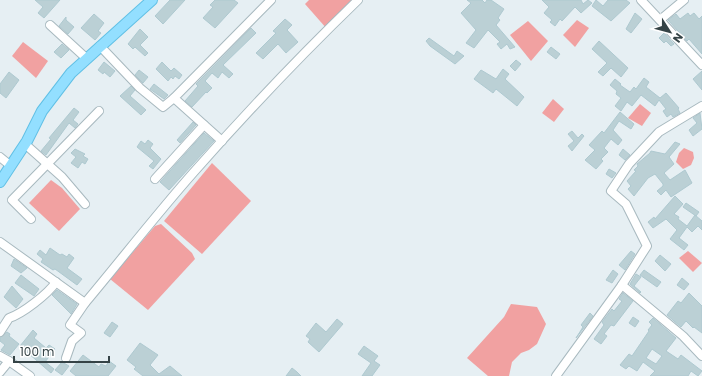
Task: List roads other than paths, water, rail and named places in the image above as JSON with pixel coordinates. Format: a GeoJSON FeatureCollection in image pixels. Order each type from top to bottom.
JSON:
{"type":"FeatureCollection","features":[{"type":"Feature","properties":{"kind":"main road"},"geometry":{"type":"LineString","coordinates":[[0,182],[25,144],[42,111],[71,73],[147,2]]}},
{"type":"Feature","properties":{"kind":"street"},"geometry":{"type":"LineString","coordinates":[[100,46],[140,88],[163,107],[174,98],[271,0]]}},
{"type":"Feature","properties":{"kind":"street"},"geometry":{"type":"LineString","coordinates":[[66,358],[66,351],[72,341],[81,333],[70,325],[85,304],[222,141],[268,90],[358,0]]}},
{"type":"Feature","properties":{"kind":"street"},"geometry":{"type":"LineString","coordinates":[[641,0],[702,65]]}},
{"type":"Feature","properties":{"kind":"street"},"geometry":{"type":"LineString","coordinates":[[660,20],[684,0]]}},
{"type":"Feature","properties":{"kind":"street"},"geometry":{"type":"LineString","coordinates":[[50,25],[86,58]]}},
{"type":"Feature","properties":{"kind":"street"},"geometry":{"type":"LineString","coordinates":[[174,98],[222,141]]}},
{"type":"Feature","properties":{"kind":"street"},"geometry":{"type":"LineString","coordinates":[[556,376],[622,285],[647,246],[626,204],[611,191],[629,164],[659,132],[702,106]]}},
{"type":"Feature","properties":{"kind":"street"},"geometry":{"type":"LineString","coordinates":[[31,219],[12,200],[99,111]]}},
{"type":"Feature","properties":{"kind":"street"},"geometry":{"type":"LineString","coordinates":[[155,179],[204,125]]}},
{"type":"Feature","properties":{"kind":"street"},"geometry":{"type":"LineString","coordinates":[[25,144],[62,177],[85,204]]}},
{"type":"Feature","properties":{"kind":"street"},"geometry":{"type":"LineString","coordinates":[[0,157],[11,166]]}},
{"type":"Feature","properties":{"kind":"street"},"geometry":{"type":"LineString","coordinates":[[0,242],[85,304]]}},
{"type":"Feature","properties":{"kind":"street"},"geometry":{"type":"LineString","coordinates":[[0,332],[9,318],[16,316],[49,292],[56,282]]}},
{"type":"Feature","properties":{"kind":"street"},"geometry":{"type":"LineString","coordinates":[[622,285],[684,336],[702,356]]}},
{"type":"Feature","properties":{"kind":"street"},"geometry":{"type":"LineString","coordinates":[[0,356],[30,376]]}},
{"type":"Feature","properties":{"kind":"street"},"geometry":{"type":"LineString","coordinates":[[0,372],[9,361]]}}]}
